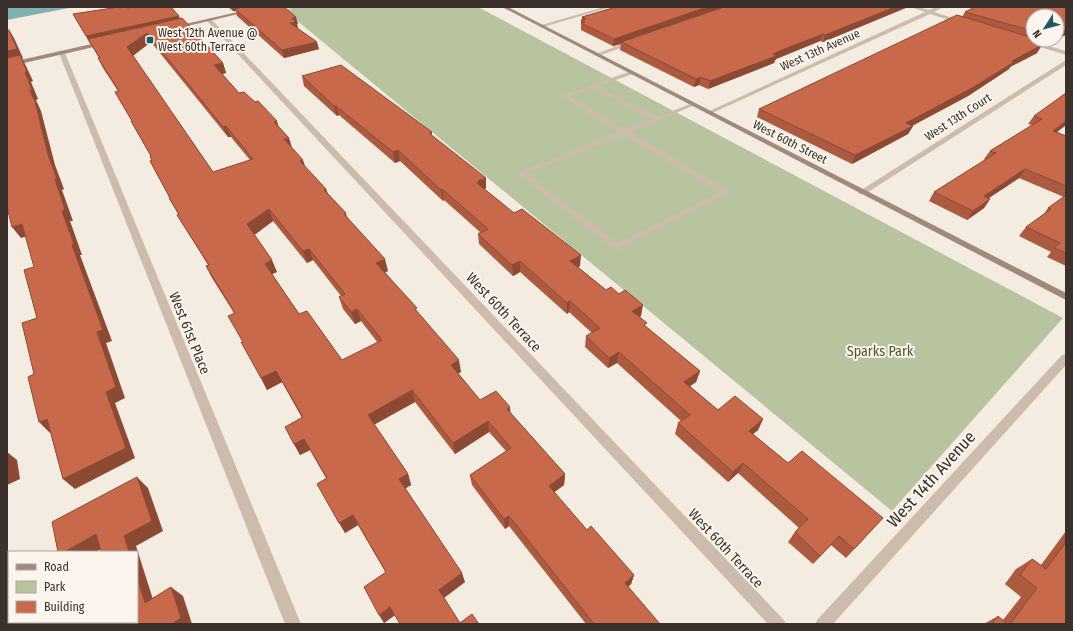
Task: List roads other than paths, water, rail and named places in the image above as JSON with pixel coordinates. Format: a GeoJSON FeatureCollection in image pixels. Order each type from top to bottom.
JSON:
{"type":"FeatureCollection","features":[{"type":"Feature","properties":{"kind":"street"},"geometry":{"type":"LineString","coordinates":[[172,28],[266,7]]}},
{"type":"Feature","properties":{"kind":"street","name":"West 60th Street"},"geometry":{"type":"LineString","coordinates":[[504,7],[1066,297]]}},
{"type":"Feature","properties":{"kind":"street"},"geometry":{"type":"LineString","coordinates":[[541,26],[600,8],[609,7]]}},
{"type":"Feature","properties":{"kind":"street"},"geometry":{"type":"LineString","coordinates":[[913,7],[967,24]]}},
{"type":"Feature","properties":{"kind":"street","name":"West 13th Avenue"},"geometry":{"type":"LineString","coordinates":[[708,113],[941,7]]}},
{"type":"Feature","properties":{"kind":"street","name":"West 60th Terrace"},"geometry":{"type":"LineString","coordinates":[[209,20],[778,624]]}},
{"type":"Feature","properties":{"kind":"street"},"geometry":{"type":"LineString","coordinates":[[596,55],[638,40]]}},
{"type":"Feature","properties":{"kind":"street"},"geometry":{"type":"LineString","coordinates":[[1020,40],[1066,53]]}},
{"type":"Feature","properties":{"kind":"street"},"geometry":{"type":"LineString","coordinates":[[7,65],[113,41]]}},
{"type":"Feature","properties":{"kind":"street","name":"West 61st Place"},"geometry":{"type":"LineString","coordinates":[[62,53],[293,624]]}},
{"type":"Feature","properties":{"kind":"street","name":"West 13th Court"},"geometry":{"type":"LineString","coordinates":[[862,192],[1066,62]]}},
{"type":"Feature","properties":{"kind":"street"},"geometry":{"type":"LineString","coordinates":[[631,73],[564,96],[625,132],[726,192],[618,247],[521,173],[625,132],[692,105]]}},
{"type":"Feature","properties":{"kind":"street"},"geometry":{"type":"LineString","coordinates":[[593,86],[656,119]]}},
{"type":"Feature","properties":{"kind":"street","name":"West 14th Avenue"},"geometry":{"type":"LineString","coordinates":[[823,624],[1066,358]]}},
{"type":"Feature","properties":{"kind":"water"},"geometry":{"type":"Polygon","coordinates":[[[7,7],[74,7],[7,20],[7,7]]]}},
{"type":"Feature","properties":{"kind":"place","name":"West 12th Avenue @ West 60th Terrace"},"geometry":{"type":"Point","coordinates":[150,40]}},
{"type":"Feature","properties":{"kind":"park label","name":"Sparks Park"},"geometry":{"type":"Point","coordinates":[880,351]}}]}
